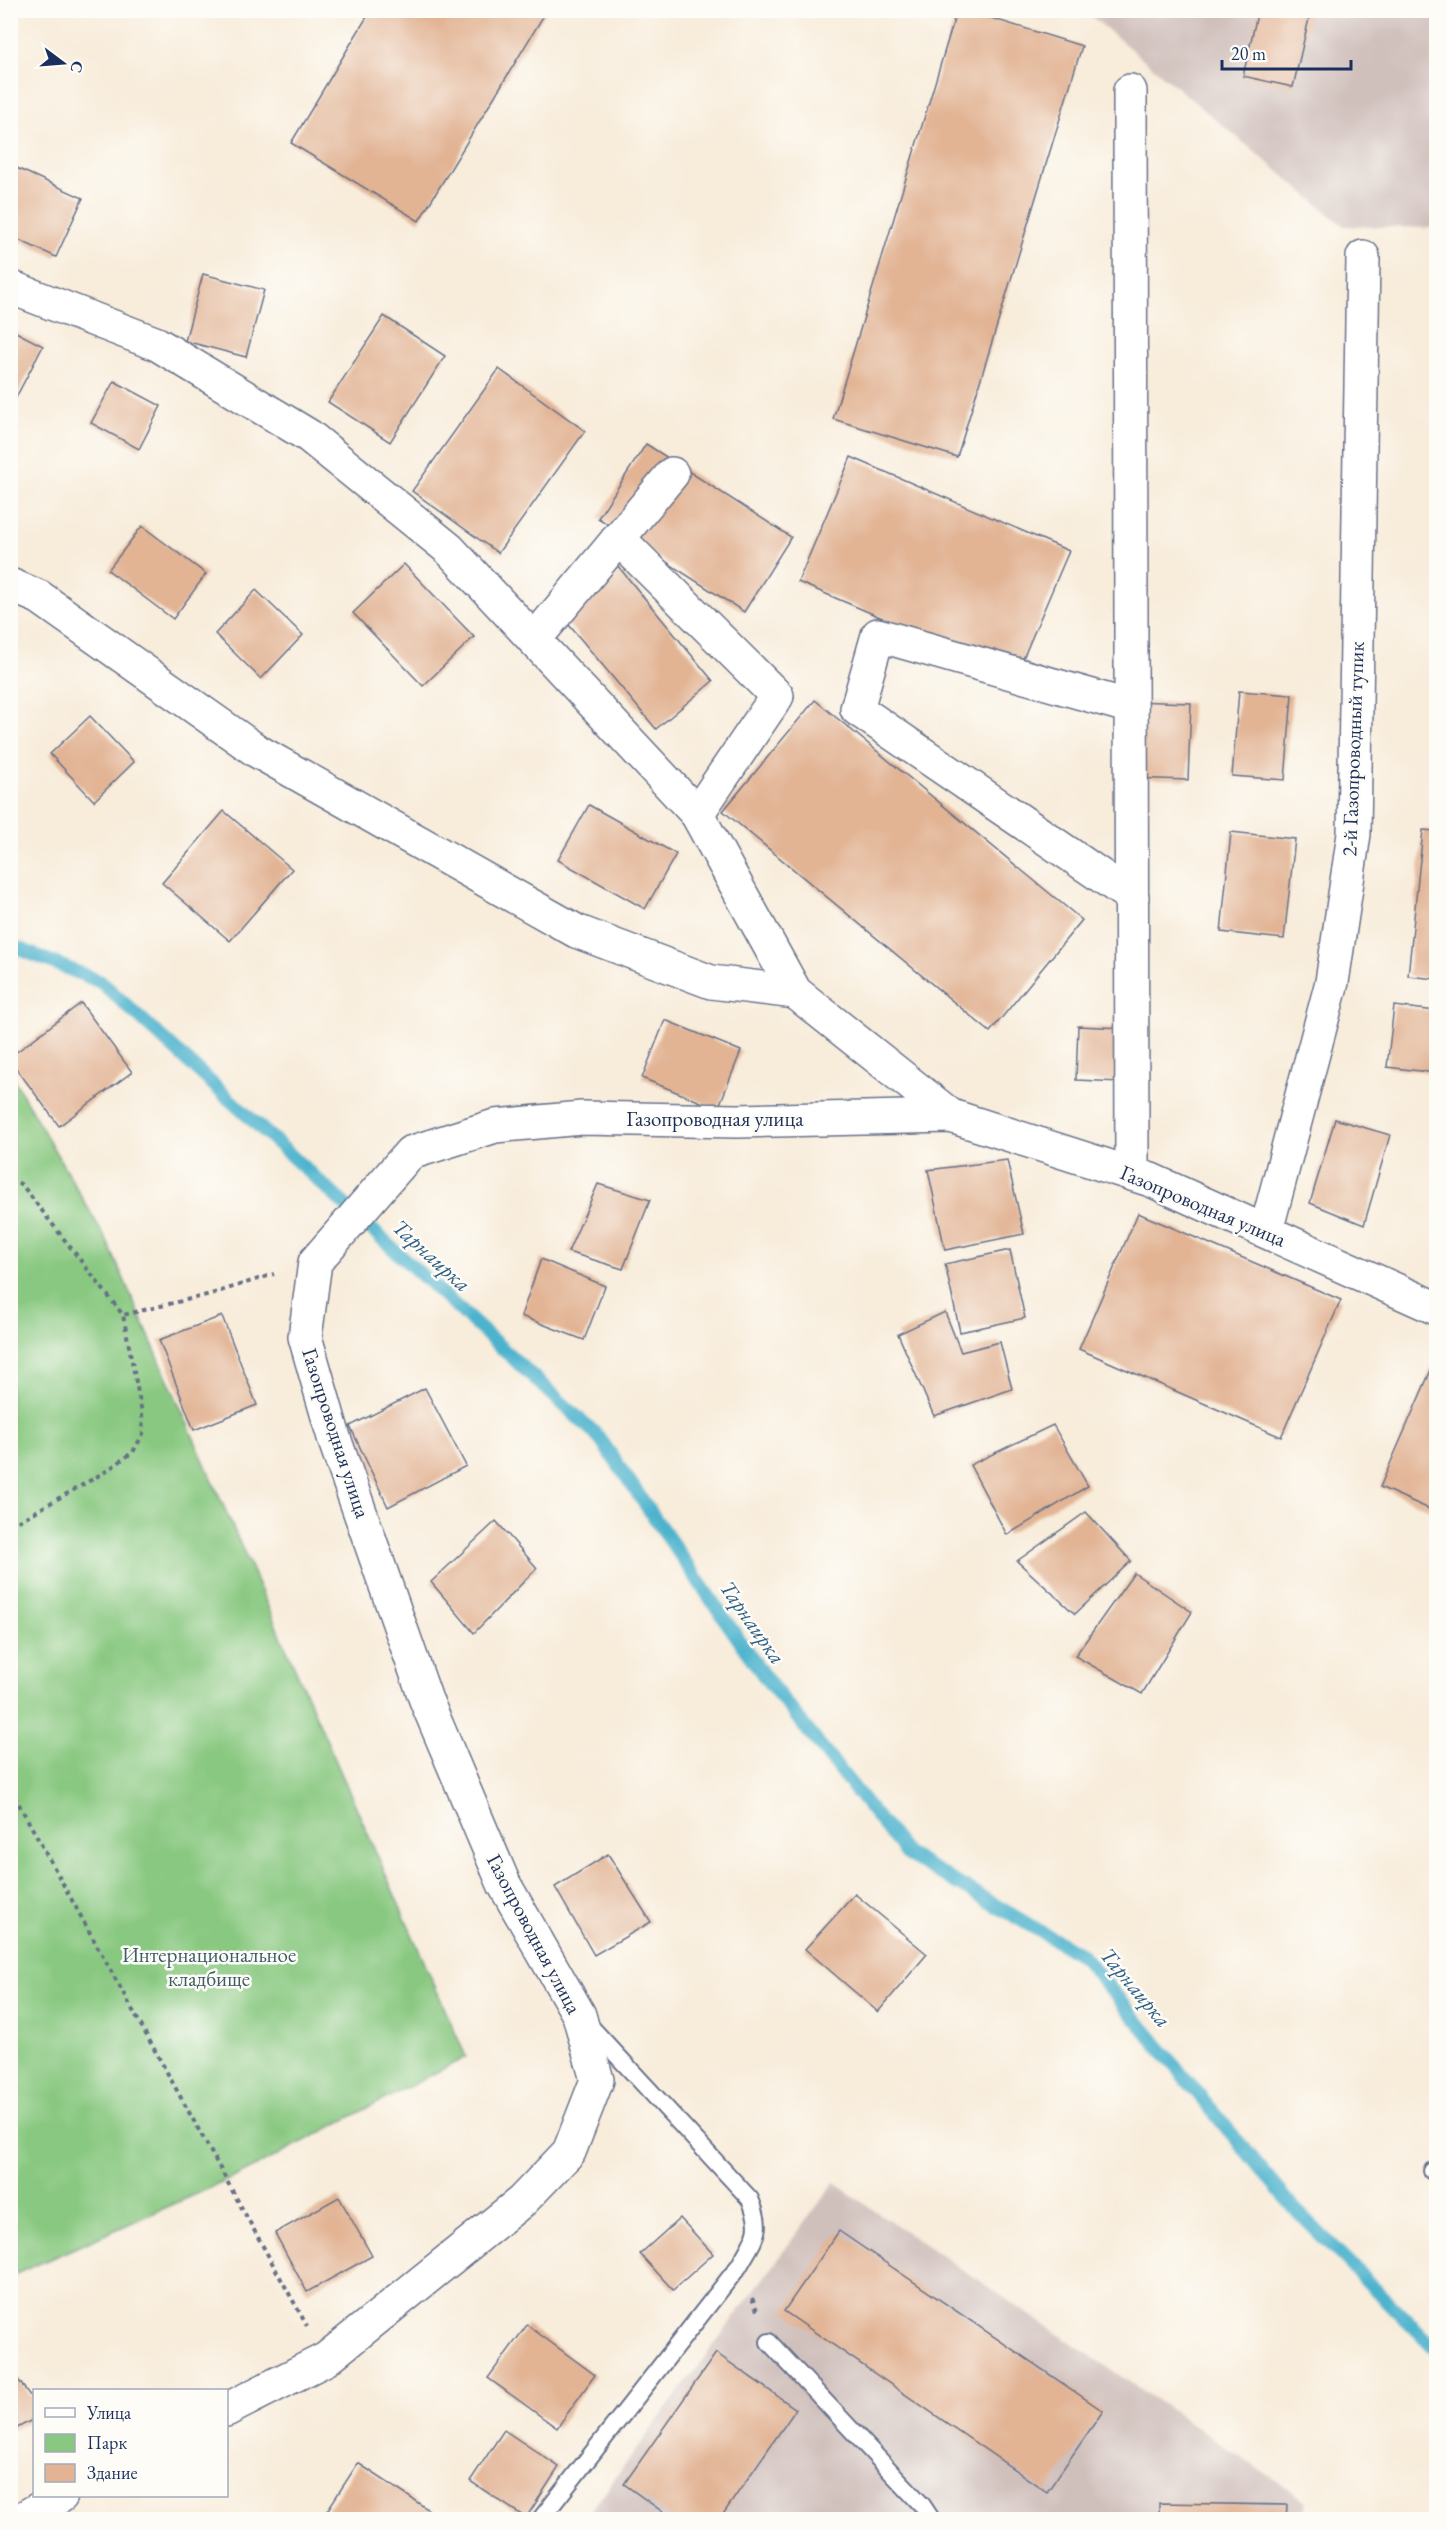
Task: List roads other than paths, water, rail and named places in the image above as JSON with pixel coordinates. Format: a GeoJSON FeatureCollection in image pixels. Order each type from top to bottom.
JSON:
{"type":"FeatureCollection","features":[{"type":"Feature","properties":{"kind":"street"},"geometry":{"type":"LineString","coordinates":[[1130,91],[1132,1174]]}},
{"type":"Feature","properties":{"kind":"street","name":"2-й Газопроводный тупик"},"geometry":{"type":"LineString","coordinates":[[1266,1231],[1332,982],[1354,834],[1363,257]]}},
{"type":"Feature","properties":{"kind":"street"},"geometry":{"type":"LineString","coordinates":[[10,287],[157,344],[309,436],[449,549],[697,814],[795,992],[951,1116]]}},
{"type":"Feature","properties":{"kind":"street"},"geometry":{"type":"LineString","coordinates":[[534,640],[672,474]]}},
{"type":"Feature","properties":{"kind":"street"},"geometry":{"type":"LineString","coordinates":[[618,538],[777,696],[697,814]]}},
{"type":"Feature","properties":{"kind":"street"},"geometry":{"type":"LineString","coordinates":[[10,585],[39,597],[257,751],[576,931],[711,982],[795,992]]}},
{"type":"Feature","properties":{"kind":"street"},"geometry":{"type":"LineString","coordinates":[[1131,707],[878,635],[857,709],[1132,897]]}},
{"type":"Feature","properties":{"kind":"street","name":"Газопроводная улица"},"geometry":{"type":"LineString","coordinates":[[228,2409],[326,2359],[522,2201],[569,2152],[597,2079],[579,2014],[499,1873],[426,1700],[335,1441],[306,1337],[315,1262],[410,1153],[495,1126],[582,1118],[737,1121],[951,1116],[1151,1180],[1437,1308]]}},
{"type":"Feature","properties":{"kind":"street"},"geometry":{"type":"LineString","coordinates":[[20,2520],[59,2497]]}},
{"type":"Feature","properties":{"kind":"lane"},"geometry":{"type":"LineString","coordinates":[[540,2520],[739,2266],[755,2237],[758,2218],[750,2199],[579,2014]]}},
{"type":"Feature","properties":{"kind":"lane"},"geometry":{"type":"LineString","coordinates":[[769,2342],[914,2496],[932,2520]]}},
{"type":"Feature","properties":{"kind":"waterway","name":"Тарнаирка"},"geometry":{"type":"LineString","coordinates":[[10,945],[101,982],[598,1436],[764,1676],[907,1854],[1083,1956],[1293,2207],[1436,2350]]}},
{"type":"Feature","properties":{"kind":"park label","name":"Интернациональное кладбище"},"geometry":{"type":"Point","coordinates":[209,1967]}}]}
